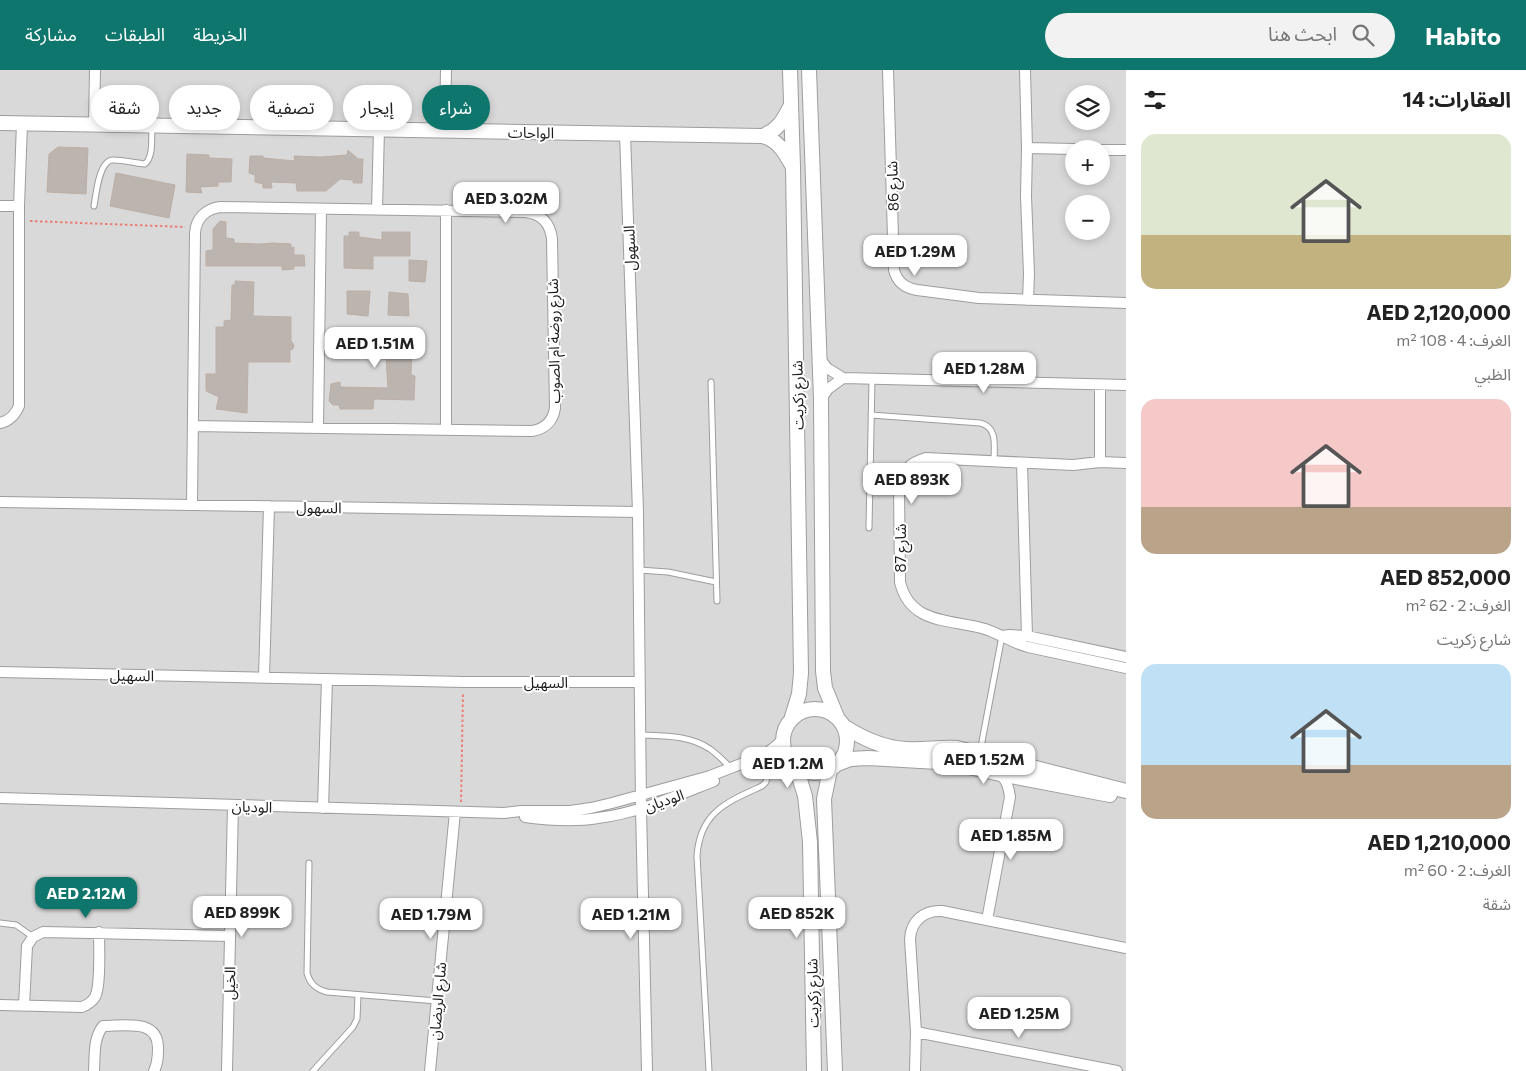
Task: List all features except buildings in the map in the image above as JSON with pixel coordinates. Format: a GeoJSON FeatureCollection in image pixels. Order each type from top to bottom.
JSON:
{"type":"FeatureCollection","features":[{"type":"Feature","properties":{"kind":"street"},"geometry":{"type":"LineString","coordinates":[[95,70],[95,85]]}},
{"type":"Feature","properties":{"kind":"street"},"geometry":{"type":"LineString","coordinates":[[446,70],[446,85]]}},
{"type":"Feature","properties":{"kind":"street","name":"شارع زكريت"},"geometry":{"type":"LineString","coordinates":[[790,70],[801,673],[799,694],[791,720]]}},
{"type":"Feature","properties":{"kind":"street","name":"شارع زكريت"},"geometry":{"type":"LineString","coordinates":[[809,70],[821,399],[822,671],[825,688],[841,722]]}},
{"type":"Feature","properties":{"kind":"street","name":"شارع 86"},"geometry":{"type":"LineString","coordinates":[[888,70],[894,270],[896,278],[901,283],[917,290],[979,298],[1126,303]]}},
{"type":"Feature","properties":{"kind":"street"},"geometry":{"type":"LineString","coordinates":[[1025,70],[1028,300]]}},
{"type":"Feature","properties":{"kind":"street"},"geometry":{"type":"LineString","coordinates":[[762,136],[781,124],[791,104]]}},
{"type":"Feature","properties":{"kind":"street","name":"الواحات"},"geometry":{"type":"LineString","coordinates":[[0,123],[91,124]]}},
{"type":"Feature","properties":{"kind":"street"},"geometry":{"type":"LineString","coordinates":[[0,422],[8,420],[13,416],[19,406],[22,123]]}},
{"type":"Feature","properties":{"kind":"street","name":"الواحات"},"geometry":{"type":"LineString","coordinates":[[159,125],[343,128]]}},
{"type":"Feature","properties":{"kind":"street"},"geometry":{"type":"LineString","coordinates":[[377,209],[379,130]]}},
{"type":"Feature","properties":{"kind":"street","name":"الواحات"},"geometry":{"type":"LineString","coordinates":[[445,130],[762,136]]}},
{"type":"Feature","properties":{"kind":"street","name":"السهول"},"geometry":{"type":"LineString","coordinates":[[625,133],[638,512],[639,682]]}},
{"type":"Feature","properties":{"kind":"street"},"geometry":{"type":"LineString","coordinates":[[762,136],[772,140],[781,147],[793,167]]}},
{"type":"Feature","properties":{"kind":"street"},"geometry":{"type":"LineString","coordinates":[[1027,148],[1065,149]]}},
{"type":"Feature","properties":{"kind":"street"},"geometry":{"type":"LineString","coordinates":[[1110,150],[1126,150]]}},
{"type":"Feature","properties":{"kind":"street"},"geometry":{"type":"LineString","coordinates":[[0,206],[20,206]]}},
{"type":"Feature","properties":{"kind":"street","name":"شارع روضة ام الصوب"},"geometry":{"type":"LineString","coordinates":[[193,426],[538,430],[543,428],[552,419],[555,408],[552,239],[549,226],[539,215],[532,213],[446,210],[220,207],[206,212],[199,218],[195,227]]}},
{"type":"Feature","properties":{"kind":"street"},"geometry":{"type":"LineString","coordinates":[[318,428],[321,208]]}},
{"type":"Feature","properties":{"kind":"street"},"geometry":{"type":"LineString","coordinates":[[446,210],[446,430]]}},
{"type":"Feature","properties":{"kind":"street"},"geometry":{"type":"LineString","coordinates":[[192,505],[195,227]]}},
{"type":"Feature","properties":{"kind":"street"},"geometry":{"type":"LineString","coordinates":[[820,358],[827,368],[843,378],[1126,386]]}},
{"type":"Feature","properties":{"kind":"street"},"geometry":{"type":"LineString","coordinates":[[821,399],[828,388],[843,378]]}},
{"type":"Feature","properties":{"kind":"street"},"geometry":{"type":"LineString","coordinates":[[1100,385],[1100,462]]}},
{"type":"Feature","properties":{"kind":"street","name":"شارع 87"},"geometry":{"type":"LineString","coordinates":[[1126,463],[1100,462],[1079,465],[926,458],[914,462],[905,470],[899,486],[900,582],[909,604],[929,617],[981,628],[1028,647],[1126,668]]}},
{"type":"Feature","properties":{"kind":"street"},"geometry":{"type":"LineString","coordinates":[[1022,463],[1027,636]]}},
{"type":"Feature","properties":{"kind":"street","name":"السهول"},"geometry":{"type":"LineString","coordinates":[[0,502],[638,512]]}},
{"type":"Feature","properties":{"kind":"street"},"geometry":{"type":"LineString","coordinates":[[264,678],[269,506]]}},
{"type":"Feature","properties":{"kind":"street","name":"شارع 87"},"geometry":{"type":"LineString","coordinates":[[1002,636],[1009,634],[1027,636],[1126,657]]}},
{"type":"Feature","properties":{"kind":"street","name":"السهيل"},"geometry":{"type":"LineString","coordinates":[[0,672],[464,682],[639,682]]}},
{"type":"Feature","properties":{"kind":"street"},"geometry":{"type":"LineString","coordinates":[[323,808],[328,679]]}},
{"type":"Feature","properties":{"kind":"street"},"geometry":{"type":"LineString","coordinates":[[639,682],[647,1071]]}},
{"type":"Feature","properties":{"kind":"street"},"geometry":{"type":"LineString","coordinates":[[1126,791],[980,753],[948,747],[908,754],[850,760],[816,774],[802,771],[792,763],[785,753],[784,732],[791,720],[805,711],[822,710],[830,712],[841,722],[871,742],[908,754],[1028,780],[1126,798]]}},
{"type":"Feature","properties":{"kind":"street"},"geometry":{"type":"LineString","coordinates":[[835,766],[846,752],[848,746],[847,733],[841,722]]}},
{"type":"Feature","properties":{"kind":"street","name":"الوديان"},"geometry":{"type":"LineString","coordinates":[[0,798],[504,813],[581,810],[607,805],[641,794],[699,780],[764,755],[783,739]]}},
{"type":"Feature","properties":{"kind":"street","name":"الوديان"},"geometry":{"type":"LineString","coordinates":[[504,813],[528,817],[585,820],[617,815],[692,790],[759,764],[784,758],[792,763]]}},
{"type":"Feature","properties":{"kind":"street","name":"شارع زكريت"},"geometry":{"type":"LineString","coordinates":[[792,763],[805,796],[810,842],[814,1071]]}},
{"type":"Feature","properties":{"kind":"street","name":"شارع زكريت"},"geometry":{"type":"LineString","coordinates":[[834,1071],[824,799],[835,766]]}},
{"type":"Feature","properties":{"kind":"street"},"geometry":{"type":"LineString","coordinates":[[987,920],[1010,797],[1007,784],[1000,774]]}},
{"type":"Feature","properties":{"kind":"street"},"geometry":{"type":"LineString","coordinates":[[1010,797],[1018,786],[1028,780]]}},
{"type":"Feature","properties":{"kind":"street","name":"الخيل"},"geometry":{"type":"LineString","coordinates":[[227,1071],[233,805]]}},
{"type":"Feature","properties":{"kind":"street","name":"شارع الريضان"},"geometry":{"type":"LineString","coordinates":[[430,1071],[458,812]]}},
{"type":"Feature","properties":{"kind":"street"},"geometry":{"type":"LineString","coordinates":[[915,1071],[916,1032],[910,932],[915,922],[924,914],[936,910],[1126,948]]}},
{"type":"Feature","properties":{"kind":"street"},"geometry":{"type":"LineString","coordinates":[[24,1006],[28,946],[33,937],[43,932],[230,936]]}},
{"type":"Feature","properties":{"kind":"street"},"geometry":{"type":"LineString","coordinates":[[0,1005],[82,1007],[92,1001],[97,991],[99,932]]}},
{"type":"Feature","properties":{"kind":"street"},"geometry":{"type":"LineString","coordinates":[[94,1071],[95,1041],[98,1032],[103,1026],[142,1026],[151,1030],[158,1039],[157,1065],[154,1071]]}},
{"type":"Feature","properties":{"kind":"street"},"geometry":{"type":"LineString","coordinates":[[916,1032],[1117,1071]]}},
{"type":"Feature","properties":{"kind":"lane"},"geometry":{"type":"LineString","coordinates":[[94,206],[101,171],[106,163],[113,160],[148,163],[152,130]]}},
{"type":"Feature","properties":{"kind":"lane"},"geometry":{"type":"LineString","coordinates":[[869,528],[872,378]]}},
{"type":"Feature","properties":{"kind":"lane"},"geometry":{"type":"LineString","coordinates":[[711,382],[717,601]]}},
{"type":"Feature","properties":{"kind":"lane"},"geometry":{"type":"LineString","coordinates":[[871,415],[983,424],[989,427],[994,436],[994,462]]}},
{"type":"Feature","properties":{"kind":"lane"},"geometry":{"type":"LineString","coordinates":[[639,570],[668,572],[716,582]]}},
{"type":"Feature","properties":{"kind":"lane"},"geometry":{"type":"LineString","coordinates":[[980,753],[1002,636]]}},
{"type":"Feature","properties":{"kind":"lane"},"geometry":{"type":"LineString","coordinates":[[640,735],[691,740],[707,748],[731,768]]}},
{"type":"Feature","properties":{"kind":"lane"},"geometry":{"type":"LineString","coordinates":[[709,1071],[697,866],[698,846],[704,825],[718,809],[766,782],[767,777],[759,764]]}},
{"type":"Feature","properties":{"kind":"lane"},"geometry":{"type":"LineString","coordinates":[[309,863],[307,973],[308,979],[316,988],[358,995],[438,1001]]}},
{"type":"Feature","properties":{"kind":"lane"},"geometry":{"type":"LineString","coordinates":[[0,923],[16,926],[33,937]]}},
{"type":"Feature","properties":{"kind":"lane"},"geometry":{"type":"LineString","coordinates":[[314,1071],[353,1027],[357,1019],[358,995]]}},
{"type":"Feature","properties":{"kind":"path"},"geometry":{"type":"LineString","coordinates":[[20,221],[195,227]]}},
{"type":"Feature","properties":{"kind":"path"},"geometry":{"type":"LineString","coordinates":[[458,812],[464,682]]}},
{"type":"Feature","properties":{"kind":"shaded area"},"geometry":{"type":"Polygon","coordinates":[[[0,70],[1126,70],[1126,1071],[0,1071],[0,70]]]}}]}
